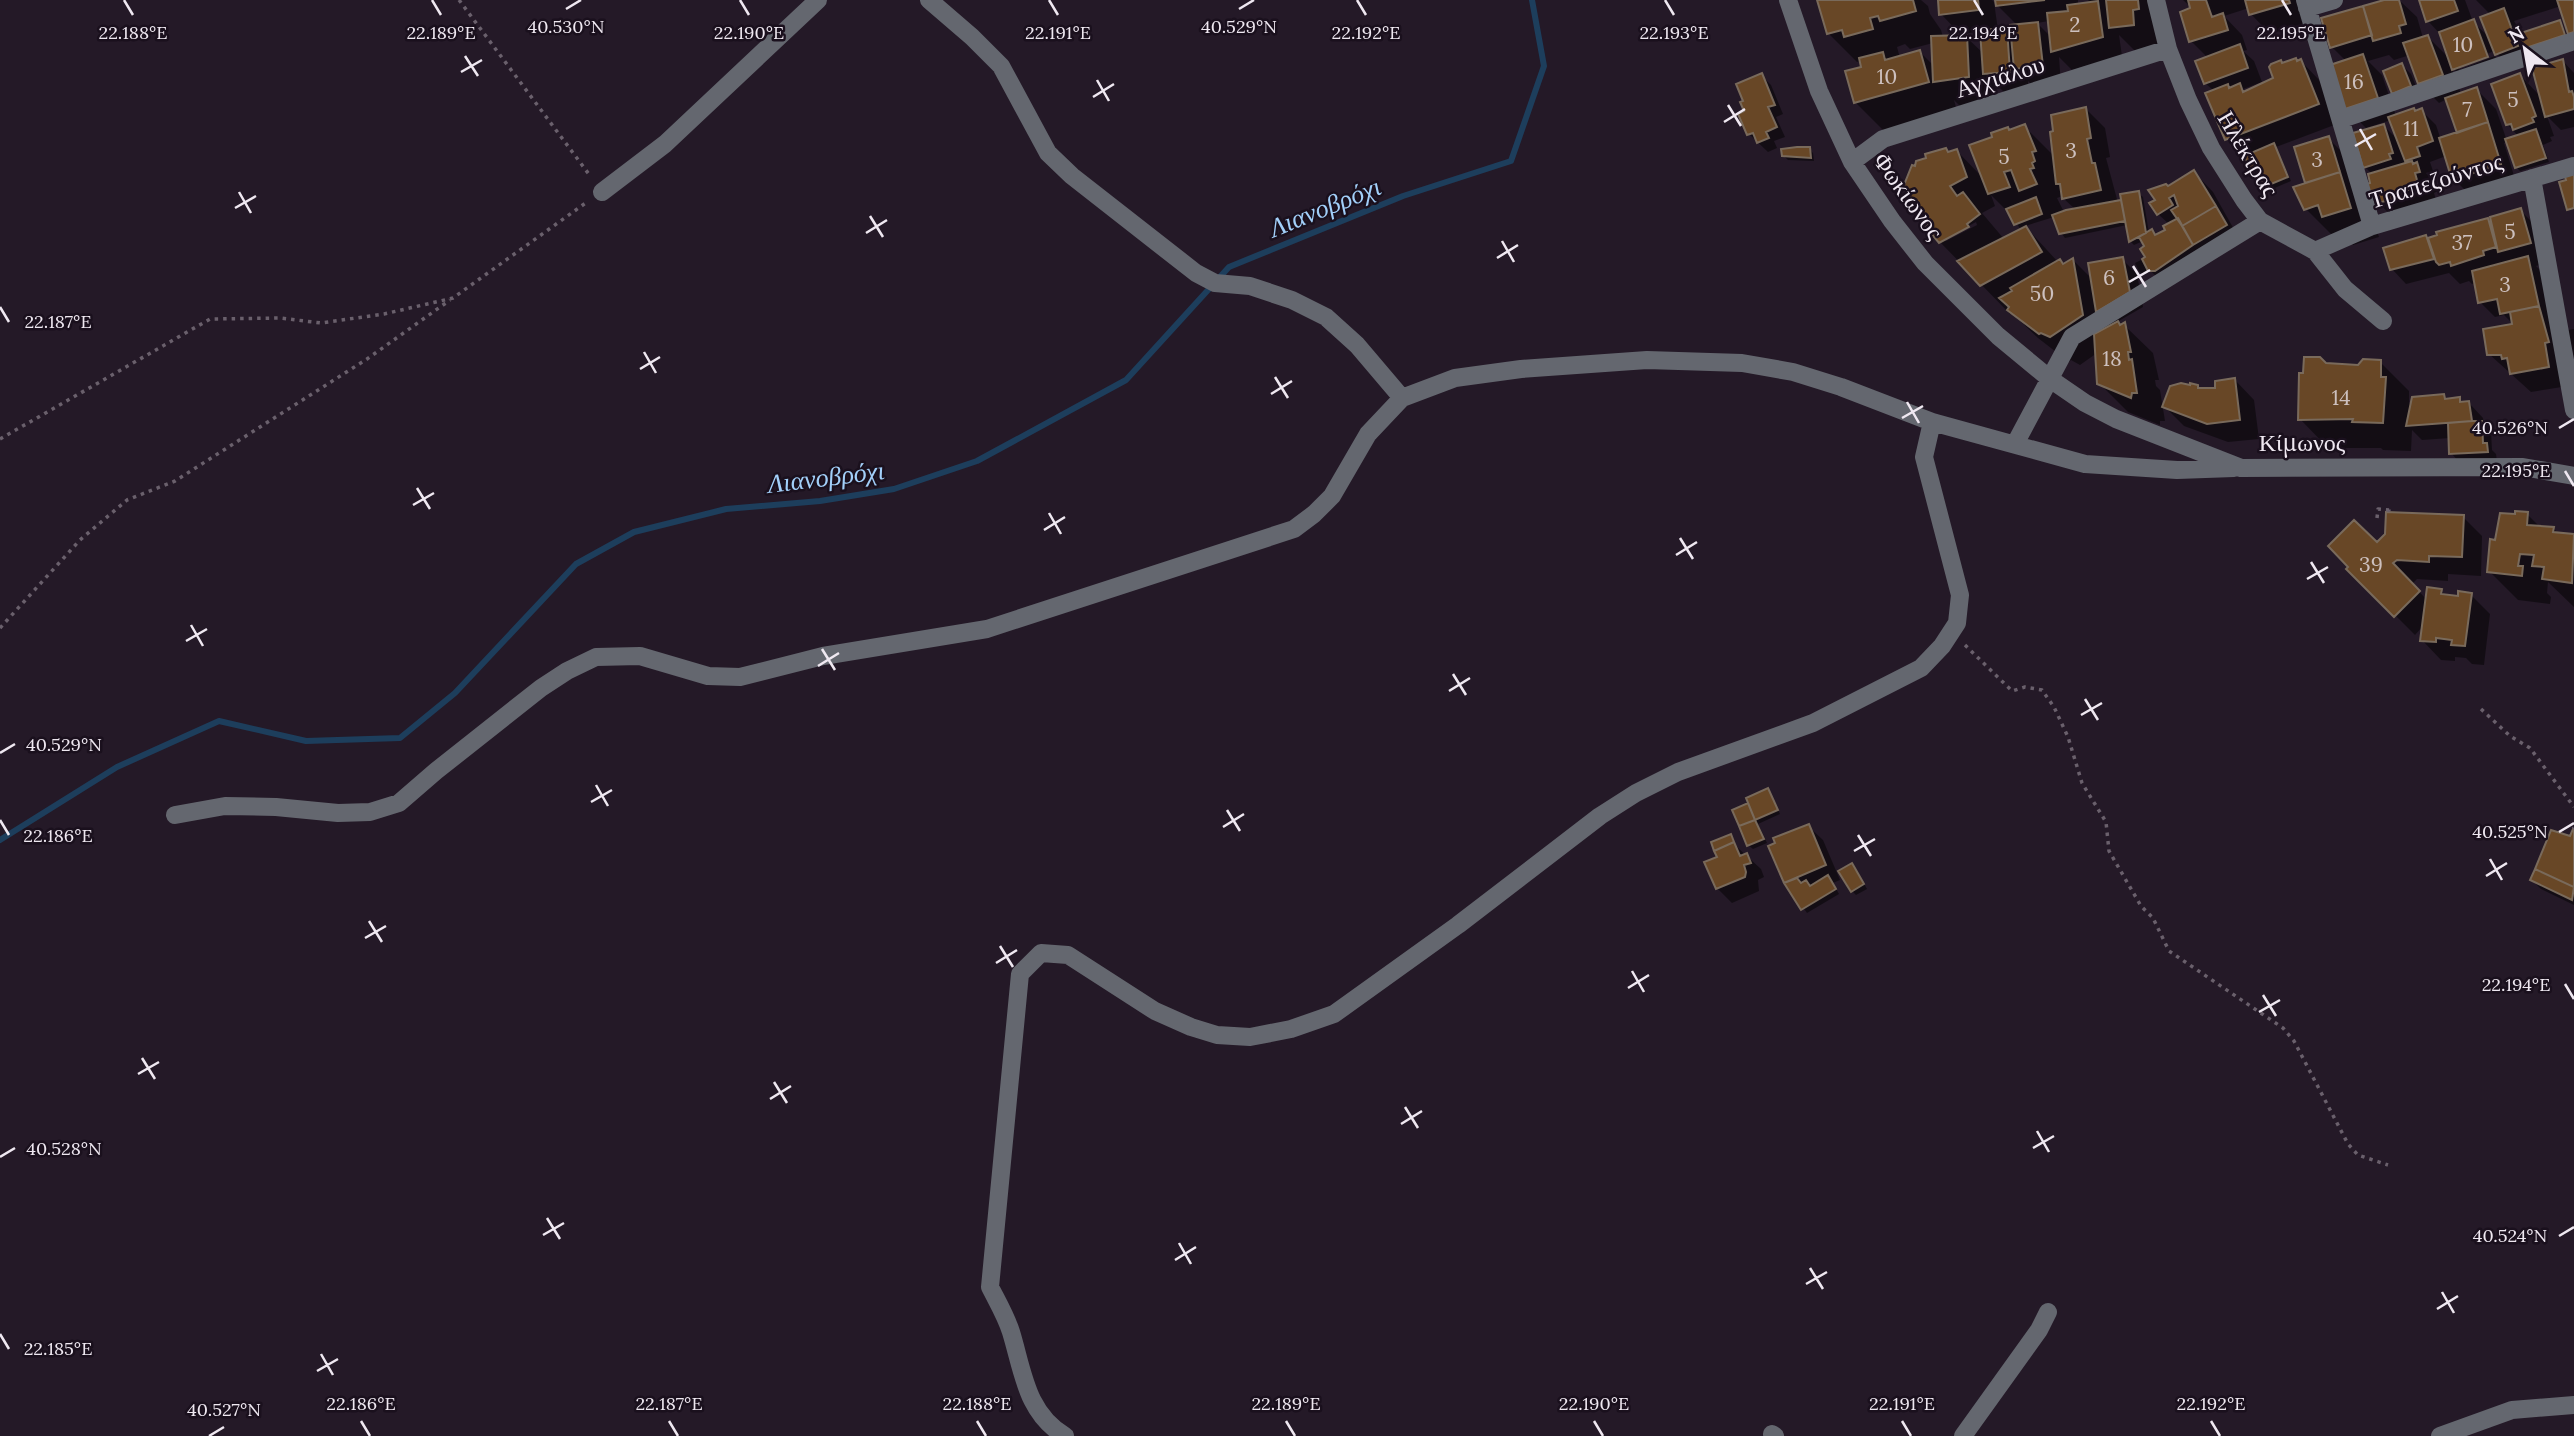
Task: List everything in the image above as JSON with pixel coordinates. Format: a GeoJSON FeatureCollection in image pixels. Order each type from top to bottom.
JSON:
{"type":"FeatureCollection","features":[{"type":"Feature","properties":{"kind":"street"},"geometry":{"type":"LineString","coordinates":[[602,192],[665,144],[818,0]]}},
{"type":"Feature","properties":{"kind":"street"},"geometry":{"type":"LineString","coordinates":[[929,0],[1001,66],[1048,153],[1072,176],[1196,273],[1215,283],[1250,286],[1292,300],[1326,317],[1357,345],[1402,398]]}},
{"type":"Feature","properties":{"kind":"street","name":"Φωκίωνος"},"geometry":{"type":"LineString","coordinates":[[1788,0],[1819,91],[1852,162],[1892,221],[1925,263],[1998,336],[2050,379]]}},
{"type":"Feature","properties":{"kind":"street","name":"Ηλέκτρας"},"geometry":{"type":"LineString","coordinates":[[2157,0],[2168,49],[2211,148],[2260,221],[2315,251],[2345,289],[2383,321]]}},
{"type":"Feature","properties":{"kind":"street"},"geometry":{"type":"LineString","coordinates":[[2334,0],[2306,4],[2372,226]]}},
{"type":"Feature","properties":{"kind":"street"},"geometry":{"type":"LineString","coordinates":[[2342,118],[2574,41]]}},
{"type":"Feature","properties":{"kind":"street","name":"Αγχιάλου"},"geometry":{"type":"LineString","coordinates":[[1852,162],[1883,139],[2168,49]]}},
{"type":"Feature","properties":{"kind":"street","name":"Τραπεζούντος"},"geometry":{"type":"LineString","coordinates":[[2315,251],[2372,226],[2574,166]]}},
{"type":"Feature","properties":{"kind":"street"},"geometry":{"type":"LineString","coordinates":[[2532,178],[2574,410]]}},
{"type":"Feature","properties":{"kind":"street"},"geometry":{"type":"LineString","coordinates":[[2015,444],[2072,337],[2260,221]]}},
{"type":"Feature","properties":{"kind":"street"},"geometry":{"type":"LineString","coordinates":[[175,816],[225,806],[276,807],[338,813],[370,812],[399,803],[541,688],[596,657],[640,656],[708,677],[740,677],[823,656],[987,629],[1251,544],[1294,529],[1314,514],[1332,496],[1368,434],[1402,398],[1455,378],[1521,369],[1647,360],[1742,363],[1793,372],[1933,422],[2085,464],[2177,470],[2241,468]]}},
{"type":"Feature","properties":{"kind":"street","name":"Κίμωνος"},"geometry":{"type":"LineString","coordinates":[[2050,379],[2099,411],[2241,468],[2523,467],[2574,476]]}},
{"type":"Feature","properties":{"kind":"street"},"geometry":{"type":"LineString","coordinates":[[1065,1436],[1038,1413],[1024,1383],[1010,1329],[990,1287],[1020,974],[1041,953],[1068,955],[1155,1011],[1191,1027],[1217,1035],[1250,1037],[1291,1029],[1334,1014],[1458,925],[1600,816],[1636,793],[1678,772],[1812,723],[1921,668],[1942,646],[1958,623],[1960,595],[1924,457],[1933,422]]}},
{"type":"Feature","properties":{"kind":"street"},"geometry":{"type":"LineString","coordinates":[[1963,1436],[2039,1329],[2048,1312]]}},
{"type":"Feature","properties":{"kind":"street"},"geometry":{"type":"LineString","coordinates":[[2440,1436],[2512,1410],[2574,1405]]}},
{"type":"Feature","properties":{"kind":"path"},"geometry":{"type":"LineString","coordinates":[[0,628],[80,540],[127,500],[175,481],[367,359],[602,192],[459,0]]}},
{"type":"Feature","properties":{"kind":"path"},"geometry":{"type":"LineString","coordinates":[[0,439],[210,319],[280,318],[321,323],[384,314],[453,298]]}},
{"type":"Feature","properties":{"kind":"path"},"geometry":{"type":"LineString","coordinates":[[2377,518],[2378,509],[2389,510],[2389,507]]}},
{"type":"Feature","properties":{"kind":"path"},"geometry":{"type":"LineString","coordinates":[[1951,632],[2012,691],[2025,687],[2042,690],[2054,707],[2068,737],[2082,783],[2106,822],[2109,851],[2141,906],[2152,918],[2169,951],[2283,1028],[2294,1041],[2348,1144],[2358,1155],[2388,1165]]}},
{"type":"Feature","properties":{"kind":"path"},"geometry":{"type":"LineString","coordinates":[[2481,709],[2510,736],[2530,748],[2574,807]]}},
{"type":"Feature","properties":{"kind":"building"},"geometry":{"type":"Polygon","coordinates":[[[1817,0],[1913,0],[1916,11],[1880,21],[1878,16],[1870,18],[1873,29],[1844,37],[1842,30],[1827,34],[1817,0]]]}},
{"type":"Feature","properties":{"kind":"building"},"geometry":{"type":"Polygon","coordinates":[[[1938,0],[1978,0],[1979,10],[1939,15],[1938,0]]]}},
{"type":"Feature","properties":{"kind":"building"},"geometry":{"type":"Polygon","coordinates":[[[1995,0],[2045,0],[1996,6],[1995,0]]]}},
{"type":"Feature","properties":{"kind":"building"},"geometry":{"type":"Polygon","coordinates":[[[2106,0],[2138,0],[2139,9],[2133,10],[2134,25],[2109,28],[2106,0]]]}},
{"type":"Feature","properties":{"kind":"building"},"geometry":{"type":"Polygon","coordinates":[[[2188,0],[2206,0],[2212,17],[2223,13],[2228,30],[2189,42],[2180,12],[2190,8],[2188,0]]]}},
{"type":"Feature","properties":{"kind":"building"},"geometry":{"type":"Polygon","coordinates":[[[2245,0],[2289,0],[2290,3],[2249,15],[2245,0]]]}},
{"type":"Feature","properties":{"kind":"building"},"geometry":{"type":"Polygon","coordinates":[[[2384,0],[2399,0],[2406,24],[2399,26],[2401,33],[2373,41],[2363,6],[2384,0]]]}},
{"type":"Feature","properties":{"kind":"building"},"geometry":{"type":"Polygon","coordinates":[[[2419,0],[2454,0],[2458,11],[2426,22],[2419,0]]]}},
{"type":"Feature","properties":{"kind":"building"},"geometry":{"type":"Polygon","coordinates":[[[2557,0],[2574,0],[2574,32],[2568,34],[2557,0]]]}},
{"type":"Feature","properties":{"kind":"building"},"geometry":{"type":"Polygon","coordinates":[[[2098,1],[2103,37],[2051,52],[2047,13],[2068,11],[2067,5],[2098,1]]]}},
{"type":"Feature","properties":{"kind":"building"},"geometry":{"type":"Polygon","coordinates":[[[2363,6],[2372,35],[2330,48],[2321,18],[2363,6]]]}},
{"type":"Feature","properties":{"kind":"building"},"geometry":{"type":"Polygon","coordinates":[[[2504,8],[2518,46],[2495,55],[2480,17],[2504,8]]]}},
{"type":"Feature","properties":{"kind":"building"},"geometry":{"type":"Polygon","coordinates":[[[2474,19],[2488,57],[2452,70],[2439,32],[2474,19]]]}},
{"type":"Feature","properties":{"kind":"building"},"geometry":{"type":"Polygon","coordinates":[[[2560,20],[2565,35],[2523,49],[2518,34],[2560,20]]]}},
{"type":"Feature","properties":{"kind":"building"},"geometry":{"type":"Polygon","coordinates":[[[2038,22],[2043,66],[2014,69],[2010,25],[2038,22]]]}},
{"type":"Feature","properties":{"kind":"building"},"geometry":{"type":"Polygon","coordinates":[[[2007,28],[2010,72],[1983,74],[1980,30],[2007,28]]]}},
{"type":"Feature","properties":{"kind":"building"},"geometry":{"type":"Polygon","coordinates":[[[1967,35],[1969,77],[1933,82],[1931,36],[1967,35]]]}},
{"type":"Feature","properties":{"kind":"building"},"geometry":{"type":"Polygon","coordinates":[[[2428,35],[2443,75],[2418,84],[2403,43],[2428,35]]]}},
{"type":"Feature","properties":{"kind":"building"},"geometry":{"type":"Polygon","coordinates":[[[2240,44],[2248,68],[2204,84],[2195,61],[2240,44]]]}},
{"type":"Feature","properties":{"kind":"building"},"geometry":{"type":"Polygon","coordinates":[[[1920,50],[1929,82],[1854,103],[1845,71],[1861,67],[1859,58],[1883,52],[1885,60],[1920,50]]]}},
{"type":"Feature","properties":{"kind":"building"},"geometry":{"type":"Polygon","coordinates":[[[2363,54],[2378,98],[2345,109],[2330,65],[2363,54]]]}},
{"type":"Feature","properties":{"kind":"building"},"geometry":{"type":"Polygon","coordinates":[[[2296,58],[2297,61],[2301,59],[2319,104],[2225,140],[2205,93],[2228,84],[2229,88],[2240,83],[2243,92],[2273,78],[2269,67],[2271,64],[2296,58]]]}},
{"type":"Feature","properties":{"kind":"building"},"geometry":{"type":"Polygon","coordinates":[[[2563,59],[2569,92],[2572,91],[2574,97],[2574,109],[2545,117],[2532,68],[2563,59]]]}},
{"type":"Feature","properties":{"kind":"building"},"geometry":{"type":"Polygon","coordinates":[[[2402,63],[2411,86],[2392,94],[2383,71],[2402,63]]]}},
{"type":"Feature","properties":{"kind":"building"},"geometry":{"type":"Polygon","coordinates":[[[1762,73],[1775,105],[1768,107],[1777,127],[1766,132],[1769,138],[1757,143],[1753,133],[1747,135],[1738,114],[1744,111],[1736,84],[1762,73]]]}},
{"type":"Feature","properties":{"kind":"building"},"geometry":{"type":"Polygon","coordinates":[[[2520,73],[2536,116],[2532,118],[2534,122],[2513,130],[2511,124],[2506,125],[2491,84],[2520,73]]]}},
{"type":"Feature","properties":{"kind":"building"},"geometry":{"type":"Polygon","coordinates":[[[2477,87],[2488,122],[2457,133],[2445,98],[2477,87]]]}},
{"type":"Feature","properties":{"kind":"building"},"geometry":{"type":"Polygon","coordinates":[[[2086,107],[2091,138],[2087,139],[2101,190],[2062,199],[2060,184],[2056,184],[2050,132],[2053,131],[2051,115],[2086,107]]]}},
{"type":"Feature","properties":{"kind":"building"},"geometry":{"type":"Polygon","coordinates":[[[2414,108],[2415,111],[2422,108],[2433,141],[2417,147],[2420,156],[2405,161],[2388,117],[2414,108]]]}},
{"type":"Feature","properties":{"kind":"building"},"geometry":{"type":"Polygon","coordinates":[[[2488,122],[2501,164],[2452,180],[2439,138],[2488,122]]]}},
{"type":"Feature","properties":{"kind":"building"},"geometry":{"type":"Polygon","coordinates":[[[2025,124],[2036,151],[2032,152],[2034,168],[2030,169],[2037,184],[2019,191],[2011,170],[2004,172],[2010,187],[1988,194],[1969,145],[1992,137],[1991,133],[2025,124]]]}},
{"type":"Feature","properties":{"kind":"building"},"geometry":{"type":"Polygon","coordinates":[[[2384,124],[2393,153],[2389,154],[2391,159],[2363,168],[2353,133],[2384,124]]]}},
{"type":"Feature","properties":{"kind":"building"},"geometry":{"type":"Polygon","coordinates":[[[2536,129],[2546,158],[2515,168],[2505,139],[2536,129]]]}},
{"type":"Feature","properties":{"kind":"building"},"geometry":{"type":"Polygon","coordinates":[[[2329,136],[2340,172],[2305,183],[2294,147],[2329,136]]]}},
{"type":"Feature","properties":{"kind":"building"},"geometry":{"type":"Polygon","coordinates":[[[2274,143],[2288,177],[2264,187],[2256,167],[2250,170],[2244,156],[2274,143]]]}},
{"type":"Feature","properties":{"kind":"building"},"geometry":{"type":"Polygon","coordinates":[[[1810,147],[1811,158],[1782,156],[1781,149],[1810,147]]]}},
{"type":"Feature","properties":{"kind":"building"},"geometry":{"type":"Polygon","coordinates":[[[1946,148],[1948,152],[1957,149],[1967,177],[1950,186],[1957,196],[1963,192],[1980,214],[1967,224],[1969,227],[1939,243],[1926,227],[1929,225],[1918,211],[1915,213],[1904,198],[1907,195],[1904,185],[1916,161],[1926,158],[1925,154],[1946,148]]]}},
{"type":"Feature","properties":{"kind":"building"},"geometry":{"type":"Polygon","coordinates":[[[2412,161],[2413,164],[2417,162],[2420,172],[2415,173],[2419,187],[2400,192],[2401,197],[2378,203],[2376,195],[2370,197],[2366,184],[2370,183],[2368,174],[2412,161]]]}},
{"type":"Feature","properties":{"kind":"building"},"geometry":{"type":"Polygon","coordinates":[[[2194,170],[2216,206],[2182,226],[2171,210],[2178,206],[2174,195],[2169,198],[2173,205],[2157,215],[2149,203],[2155,200],[2148,190],[2166,184],[2168,186],[2194,170]]]}},
{"type":"Feature","properties":{"kind":"building"},"geometry":{"type":"Polygon","coordinates":[[[2574,171],[2574,208],[2567,210],[2559,182],[2566,180],[2564,174],[2574,171]]]}},
{"type":"Feature","properties":{"kind":"building"},"geometry":{"type":"Polygon","coordinates":[[[2340,172],[2351,208],[2322,217],[2318,205],[2304,210],[2293,187],[2340,172]]]}},
{"type":"Feature","properties":{"kind":"building"},"geometry":{"type":"Polygon","coordinates":[[[2139,191],[2146,233],[2129,242],[2120,194],[2139,191]]]}},
{"type":"Feature","properties":{"kind":"building"},"geometry":{"type":"Polygon","coordinates":[[[2036,197],[2042,214],[2014,225],[2006,209],[2036,197]]]}},
{"type":"Feature","properties":{"kind":"building"},"geometry":{"type":"Polygon","coordinates":[[[2121,200],[2125,221],[2059,234],[2052,215],[2121,200]]]}},
{"type":"Feature","properties":{"kind":"building"},"geometry":{"type":"Polygon","coordinates":[[[2216,206],[2227,225],[2193,245],[2182,226],[2216,206]]]}},
{"type":"Feature","properties":{"kind":"building"},"geometry":{"type":"Polygon","coordinates":[[[2521,208],[2531,243],[2498,252],[2490,217],[2521,208]]]}},
{"type":"Feature","properties":{"kind":"building"},"geometry":{"type":"Polygon","coordinates":[[[2178,218],[2193,245],[2155,271],[2148,271],[2142,259],[2145,257],[2140,249],[2144,246],[2139,237],[2152,229],[2155,235],[2165,230],[2163,226],[2178,218]]]}},
{"type":"Feature","properties":{"kind":"building"},"geometry":{"type":"Polygon","coordinates":[[[2488,218],[2496,247],[2483,251],[2484,255],[2451,266],[2450,262],[2439,265],[2436,262],[2428,238],[2437,235],[2436,232],[2488,218]]]}},
{"type":"Feature","properties":{"kind":"building"},"geometry":{"type":"Polygon","coordinates":[[[2026,226],[2042,252],[1980,286],[1957,261],[2026,226]]]}},
{"type":"Feature","properties":{"kind":"building"},"geometry":{"type":"Polygon","coordinates":[[[2426,235],[2434,259],[2390,270],[2383,248],[2426,235]]]}},
{"type":"Feature","properties":{"kind":"building"},"geometry":{"type":"Polygon","coordinates":[[[2528,256],[2539,306],[2500,314],[2497,299],[2478,303],[2472,271],[2528,256]]]}},
{"type":"Feature","properties":{"kind":"building"},"geometry":{"type":"Polygon","coordinates":[[[2123,257],[2130,292],[2096,312],[2088,263],[2123,257]]]}},
{"type":"Feature","properties":{"kind":"building"},"geometry":{"type":"Polygon","coordinates":[[[2073,258],[2083,315],[2050,337],[2039,334],[2007,310],[2009,307],[1999,298],[2012,291],[2010,288],[2060,259],[2063,264],[2073,258]]]}},
{"type":"Feature","properties":{"kind":"building"},"geometry":{"type":"Polygon","coordinates":[[[2539,306],[2549,342],[2545,343],[2549,367],[2510,374],[2507,358],[2487,355],[2483,329],[2512,324],[2510,312],[2539,306]]]}},
{"type":"Feature","properties":{"kind":"building"},"geometry":{"type":"Polygon","coordinates":[[[2118,321],[2120,325],[2125,322],[2131,352],[2128,352],[2129,360],[2132,359],[2137,393],[2132,393],[2131,398],[2097,384],[2094,334],[2118,321]]]}},
{"type":"Feature","properties":{"kind":"building"},"geometry":{"type":"Polygon","coordinates":[[[2304,357],[2320,357],[2326,363],[2358,365],[2363,359],[2381,360],[2381,377],[2386,377],[2383,423],[2352,422],[2353,419],[2298,420],[2299,373],[2303,373],[2304,357]]]}},
{"type":"Feature","properties":{"kind":"building"},"geometry":{"type":"Polygon","coordinates":[[[2235,378],[2240,420],[2207,424],[2162,407],[2170,386],[2190,383],[2198,385],[2198,388],[2215,388],[2215,381],[2235,378]]]}},
{"type":"Feature","properties":{"kind":"building"},"geometry":{"type":"Polygon","coordinates":[[[2444,394],[2445,399],[2460,397],[2460,402],[2469,401],[2472,421],[2406,426],[2412,397],[2444,394]]]}},
{"type":"Feature","properties":{"kind":"building"},"geometry":{"type":"Polygon","coordinates":[[[2482,421],[2483,443],[2487,443],[2488,452],[2449,454],[2448,423],[2482,421]]]}},
{"type":"Feature","properties":{"kind":"building"},"geometry":{"type":"Polygon","coordinates":[[[2515,511],[2528,512],[2527,525],[2554,527],[2553,532],[2574,534],[2572,583],[2542,579],[2544,567],[2532,566],[2534,555],[2520,554],[2518,566],[2523,566],[2522,576],[2487,572],[2490,539],[2495,540],[2500,513],[2515,514],[2515,511]]]}},
{"type":"Feature","properties":{"kind":"building"},"geometry":{"type":"Polygon","coordinates":[[[2386,512],[2464,515],[2462,557],[2429,556],[2429,562],[2397,560],[2393,563],[2420,591],[2394,617],[2346,569],[2348,567],[2328,546],[2354,520],[2377,542],[2385,534],[2386,512]]]}},
{"type":"Feature","properties":{"kind":"building"},"geometry":{"type":"Polygon","coordinates":[[[2427,587],[2442,589],[2441,594],[2458,596],[2458,591],[2472,593],[2465,646],[2451,645],[2452,640],[2436,638],[2436,642],[2420,641],[2427,587]]]}},
{"type":"Feature","properties":{"kind":"building"},"geometry":{"type":"Polygon","coordinates":[[[1768,788],[1778,810],[1755,820],[1746,798],[1768,788]]]}},
{"type":"Feature","properties":{"kind":"building"},"geometry":{"type":"Polygon","coordinates":[[[1748,803],[1755,820],[1739,826],[1732,810],[1748,803]]]}},
{"type":"Feature","properties":{"kind":"building"},"geometry":{"type":"Polygon","coordinates":[[[1755,820],[1764,839],[1747,846],[1739,826],[1755,820]]]}},
{"type":"Feature","properties":{"kind":"building"},"geometry":{"type":"Polygon","coordinates":[[[1809,824],[1826,865],[1784,883],[1768,846],[1775,843],[1773,838],[1809,824]]]}},
{"type":"Feature","properties":{"kind":"building"},"geometry":{"type":"Polygon","coordinates":[[[2573,829],[2574,887],[2535,869],[2551,830],[2570,836],[2573,829]]]}},
{"type":"Feature","properties":{"kind":"building"},"geometry":{"type":"Polygon","coordinates":[[[1731,834],[1734,842],[1714,851],[1711,842],[1731,834]]]}},
{"type":"Feature","properties":{"kind":"building"},"geometry":{"type":"Polygon","coordinates":[[[1734,842],[1740,856],[1747,853],[1751,863],[1744,865],[1745,877],[1716,889],[1704,862],[1717,857],[1714,851],[1734,842]]]}},
{"type":"Feature","properties":{"kind":"building"},"geometry":{"type":"Polygon","coordinates":[[[1852,863],[1864,884],[1851,892],[1838,871],[1852,863]]]}},
{"type":"Feature","properties":{"kind":"building"},"geometry":{"type":"Polygon","coordinates":[[[2535,869],[2574,887],[2572,900],[2530,880],[2535,869]]]}},
{"type":"Feature","properties":{"kind":"building"},"geometry":{"type":"Polygon","coordinates":[[[1828,875],[1836,889],[1801,910],[1784,883],[1797,878],[1801,883],[1806,880],[1810,886],[1828,875]]]}},
{"type":"Feature","properties":{"kind":"waterway","name":"Λιανοβρόχι"},"geometry":{"type":"LineString","coordinates":[[0,840],[117,767],[219,721],[306,741],[400,738],[455,693],[576,564],[634,532],[726,509],[820,501],[894,489],[977,461],[1126,380],[1229,267],[1403,196],[1511,161],[1544,66],[1532,0]]}}]}
